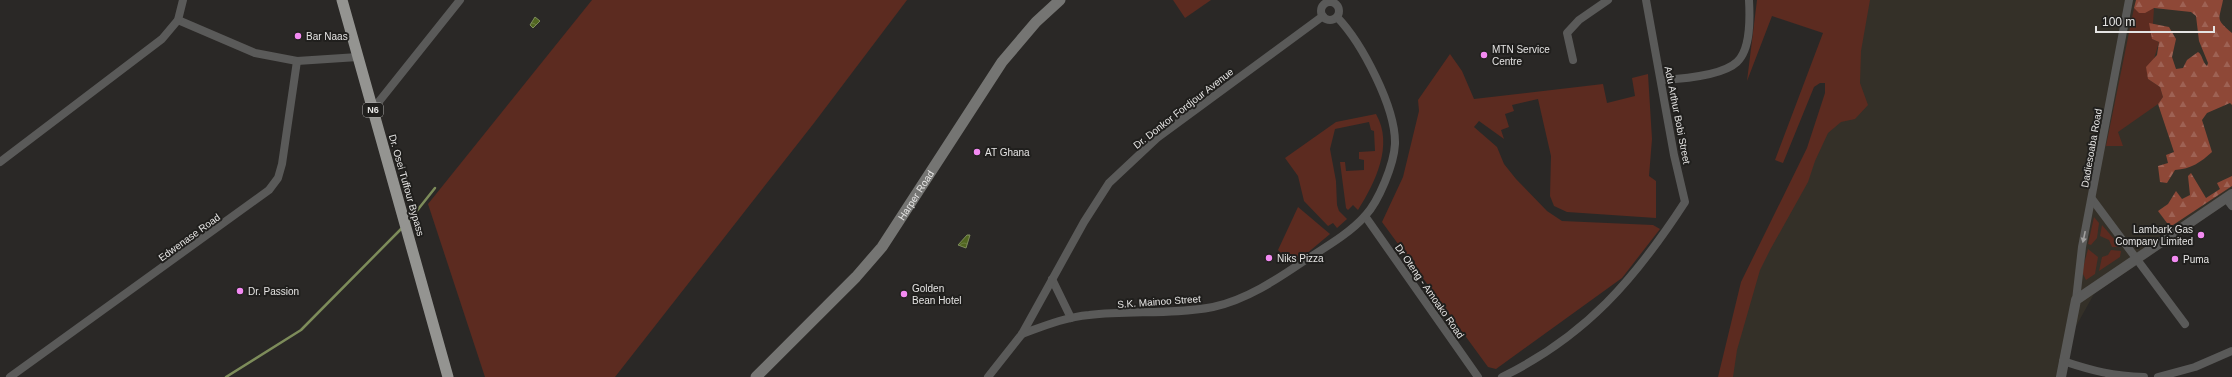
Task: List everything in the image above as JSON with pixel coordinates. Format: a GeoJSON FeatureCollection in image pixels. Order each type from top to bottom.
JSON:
{"type":"FeatureCollection","features":[{"type":"Feature","properties":{"kind":"highway","name":"Dr. Osei Tuffour Bypass"},"geometry":{"type":"LineString","coordinates":[[342,0],[448,377]]}},
{"type":"Feature","properties":{"kind":"main road","name":"Harper Road"},"geometry":{"type":"LineString","coordinates":[[756,377],[856,277],[882,247],[1002,62],[1036,22],[1060,0]]}},
{"type":"Feature","properties":{"kind":"street"},"geometry":{"type":"LineString","coordinates":[[0,162],[162,39],[178,20],[183,0]]}},
{"type":"Feature","properties":{"kind":"street"},"geometry":{"type":"LineString","coordinates":[[373,109],[460,0]]}},
{"type":"Feature","properties":{"kind":"street"},"geometry":{"type":"LineString","coordinates":[[1573,60],[1567,33],[1579,20],[1608,0]]}},
{"type":"Feature","properties":{"kind":"street","name":"Adu Arthur Bobi Street"},"geometry":{"type":"LineString","coordinates":[[1502,377],[1536,358],[1563,340],[1607,304],[1625,285],[1668,229],[1685,202],[1646,0]]}},
{"type":"Feature","properties":{"kind":"street"},"geometry":{"type":"LineString","coordinates":[[1661,80],[1687,79],[1715,73],[1737,62],[1745,50],[1749,0]]}},
{"type":"Feature","properties":{"kind":"street","name":"Dadiesoaba Road"},"geometry":{"type":"LineString","coordinates":[[2076,300],[2082,247],[2129,0]]}},
{"type":"Feature","properties":{"kind":"street"},"geometry":{"type":"LineString","coordinates":[[1321,2],[1338,2],[1339,9],[1337,17],[1328,20],[1321,12],[1321,2]]}},
{"type":"Feature","properties":{"kind":"street","name":"Dr. Donkor Fordjour Avenue"},"geometry":{"type":"LineString","coordinates":[[988,377],[1022,334],[1084,222],[1109,183],[1123,168],[1157,138],[1323,16]]}},
{"type":"Feature","properties":{"kind":"street","name":"S.K. Mainoo Street"},"geometry":{"type":"LineString","coordinates":[[1022,334],[1070,318],[1107,314],[1168,312],[1213,307],[1228,302],[1250,294],[1277,280],[1334,241],[1365,216],[1378,196],[1392,162],[1395,145],[1393,124],[1377,82],[1364,54],[1337,17]]}},
{"type":"Feature","properties":{"kind":"street"},"geometry":{"type":"LineString","coordinates":[[178,20],[255,53],[297,61],[358,57]]}},
{"type":"Feature","properties":{"kind":"street","name":"Edwenase Road"},"geometry":{"type":"LineString","coordinates":[[10,377],[270,190],[278,178],[282,164],[297,61]]}},
{"type":"Feature","properties":{"kind":"street"},"geometry":{"type":"LineString","coordinates":[[2092,199],[2118,237],[2138,258],[2185,324]]}},
{"type":"Feature","properties":{"kind":"street"},"geometry":{"type":"LineString","coordinates":[[2061,377],[2076,300],[2230,199]]}},
{"type":"Feature","properties":{"kind":"street","name":"Dr Oteng - Amoako Road"},"geometry":{"type":"LineString","coordinates":[[1365,216],[1478,377]]}},
{"type":"Feature","properties":{"kind":"street"},"geometry":{"type":"LineString","coordinates":[[1052,278],[1070,318]]}},
{"type":"Feature","properties":{"kind":"street"},"geometry":{"type":"LineString","coordinates":[[2158,377],[2195,367],[2232,351]]}},
{"type":"Feature","properties":{"kind":"street"},"geometry":{"type":"LineString","coordinates":[[2063,361],[2096,372],[2121,376],[2144,377]]}},
{"type":"Feature","properties":{"kind":"shaded area"},"geometry":{"type":"Polygon","coordinates":[[[592,0],[907,0],[814,123],[615,377],[485,377],[428,204],[592,0]]]}},
{"type":"Feature","properties":{"kind":"shaded area"},"geometry":{"type":"Polygon","coordinates":[[[1173,0],[1211,0],[1185,18],[1173,0]]]}},
{"type":"Feature","properties":{"kind":"shaded area"},"geometry":{"type":"Polygon","coordinates":[[[1757,0],[1870,0],[1861,51],[1860,83],[1868,105],[1855,119],[1841,122],[1828,133],[1815,161],[1808,182],[1760,270],[1737,350],[1733,377],[1718,377],[1741,282],[1807,148],[1825,93],[1825,83],[1820,83],[1814,87],[1783,163],[1775,160],[1823,33],[1772,16],[1747,81],[1757,0]]]}},
{"type":"Feature","properties":{"kind":"shaded area"},"geometry":{"type":"Polygon","coordinates":[[[1852,0],[2232,0],[2232,200],[2094,294],[2075,328],[2065,377],[1726,377],[1737,313],[1820,127],[1852,0]]]}},
{"type":"Feature","properties":{"kind":"shaded area"},"geometry":{"type":"Polygon","coordinates":[[[2134,8],[2139,13],[2154,8],[2152,39],[2159,42],[2148,79],[2160,87],[2163,97],[2158,104],[2118,132],[2123,146],[2106,146],[2134,8]]]}},
{"type":"Feature","properties":{"kind":"shaded area"},"geometry":{"type":"Polygon","coordinates":[[[1450,54],[1462,71],[1474,99],[1603,84],[1607,103],[1635,96],[1632,78],[1648,74],[1652,139],[1649,176],[1656,181],[1656,218],[1567,212],[1554,206],[1550,196],[1551,156],[1538,99],[1512,105],[1514,111],[1505,114],[1509,127],[1501,130],[1504,139],[1479,121],[1474,127],[1497,147],[1504,164],[1516,179],[1547,211],[1562,221],[1653,225],[1660,229],[1622,278],[1496,369],[1488,367],[1382,222],[1403,177],[1419,111],[1418,100],[1450,54]]]}},
{"type":"Feature","properties":{"kind":"shaded area"},"geometry":{"type":"Polygon","coordinates":[[[1376,114],[1381,126],[1383,151],[1371,188],[1358,210],[1353,205],[1348,210],[1346,208],[1340,162],[1345,162],[1346,171],[1364,170],[1364,160],[1359,159],[1359,152],[1375,151],[1374,131],[1371,130],[1369,122],[1335,129],[1330,149],[1336,181],[1337,205],[1339,211],[1347,219],[1337,228],[1333,223],[1328,226],[1304,201],[1298,176],[1285,158],[1336,122],[1376,114]]]}},
{"type":"Feature","properties":{"kind":"shaded area"},"geometry":{"type":"Polygon","coordinates":[[[1298,207],[1330,234],[1293,265],[1278,250],[1298,207]]]}},
{"type":"Feature","properties":{"kind":"shaded area"},"geometry":{"type":"Polygon","coordinates":[[[2094,217],[2099,223],[2097,238],[2091,245],[2088,244],[2094,217]]]}},
{"type":"Feature","properties":{"kind":"shaded area"},"geometry":{"type":"Polygon","coordinates":[[[2102,225],[2121,247],[2112,247],[2109,240],[2100,236],[2102,225]]]}},
{"type":"Feature","properties":{"kind":"shaded area"},"geometry":{"type":"Polygon","coordinates":[[[2088,249],[2098,257],[2095,274],[2086,280],[2082,272],[2088,249]]]}},
{"type":"Feature","properties":{"kind":"shaded area"},"geometry":{"type":"Polygon","coordinates":[[[2111,250],[2121,251],[2120,257],[2099,271],[2102,257],[2108,255],[2111,250]]]}},
{"type":"Feature","properties":{"kind":"green space"},"geometry":{"type":"Polygon","coordinates":[[[2136,0],[2223,0],[2220,19],[2232,33],[2232,105],[2230,103],[2207,113],[2202,120],[2212,152],[2195,164],[2186,168],[2175,170],[2167,183],[2160,182],[2158,166],[2168,163],[2166,155],[2174,152],[2158,104],[2163,97],[2160,87],[2148,79],[2146,67],[2157,55],[2159,42],[2152,39],[2149,23],[2169,27],[2176,39],[2172,57],[2176,69],[2183,68],[2187,60],[2198,52],[2207,66],[2208,63],[2199,41],[2196,16],[2191,12],[2154,8],[2145,13],[2139,13],[2134,8],[2136,0]]]}},
{"type":"Feature","properties":{"kind":"green space"},"geometry":{"type":"Polygon","coordinates":[[[2191,173],[2206,198],[2220,189],[2217,183],[2232,176],[2232,186],[2170,227],[2158,211],[2168,204],[2176,191],[2182,199],[2190,195],[2188,176],[2191,173]]]}},
{"type":"Feature","properties":{"kind":"water"},"geometry":{"type":"Polygon","coordinates":[[[535,17],[540,21],[533,28],[530,25],[535,17]]]}},
{"type":"Feature","properties":{"kind":"water"},"geometry":{"type":"Polygon","coordinates":[[[967,235],[970,235],[966,248],[958,245],[967,235]]]}},
{"type":"Feature","properties":{"kind":"waterway"},"geometry":{"type":"LineString","coordinates":[[408,222],[435,188]]}},
{"type":"Feature","properties":{"kind":"waterway"},"geometry":{"type":"LineString","coordinates":[[226,377],[301,330],[403,227]]}},
{"type":"Feature","properties":{"kind":"place","name":"Bar Naas"},"geometry":{"type":"Point","coordinates":[298,36]}},
{"type":"Feature","properties":{"kind":"place","name":"MTN Service Centre"},"geometry":{"type":"Point","coordinates":[1484,55]}},
{"type":"Feature","properties":{"kind":"place","name":"AT Ghana"},"geometry":{"type":"Point","coordinates":[977,152]}},
{"type":"Feature","properties":{"kind":"place","name":"Lambark Gas Company Limited"},"geometry":{"type":"Point","coordinates":[2201,235]}},
{"type":"Feature","properties":{"kind":"place","name":"Niks Pizza"},"geometry":{"type":"Point","coordinates":[1269,258]}},
{"type":"Feature","properties":{"kind":"place","name":"Puma"},"geometry":{"type":"Point","coordinates":[2175,259]}},
{"type":"Feature","properties":{"kind":"place","name":"Dr. Passion"},"geometry":{"type":"Point","coordinates":[240,291]}},
{"type":"Feature","properties":{"kind":"place","name":"Golden Bean Hotel"},"geometry":{"type":"Point","coordinates":[904,294]}}]}
